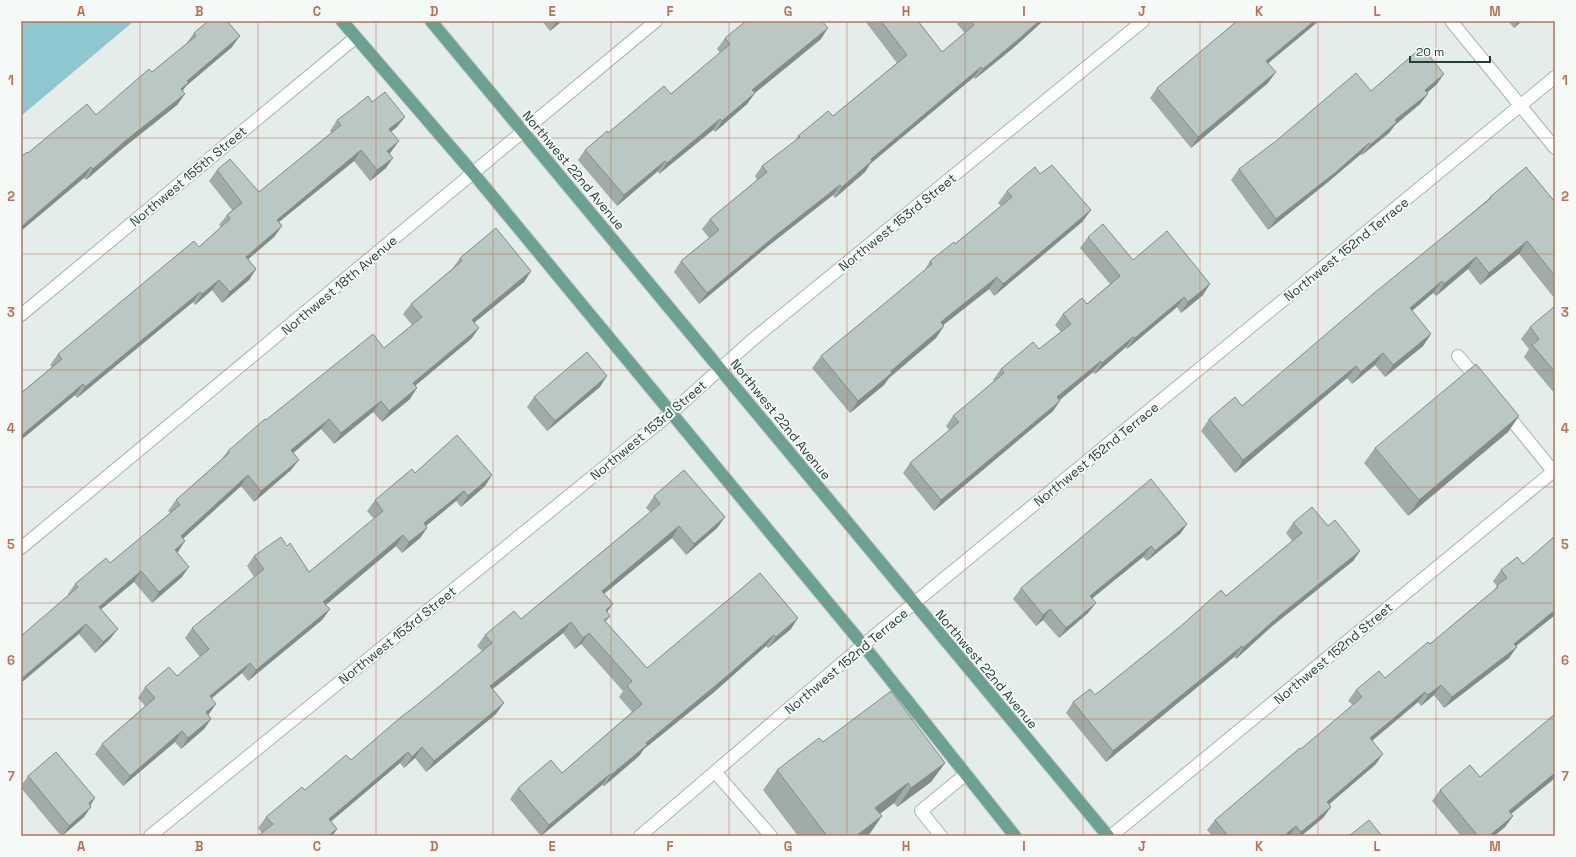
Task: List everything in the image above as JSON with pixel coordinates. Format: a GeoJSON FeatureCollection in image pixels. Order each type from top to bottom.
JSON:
{"type":"FeatureCollection","features":[{"type":"Feature","properties":{"kind":"main road"},"geometry":{"type":"LineString","coordinates":[[342,21],[355,38],[473,173],[863,645],[1015,836]]}},
{"type":"Feature","properties":{"kind":"main road","name":"Northwest 22nd Avenue"},"geometry":{"type":"LineString","coordinates":[[431,21],[524,131],[1108,836]]}},
{"type":"Feature","properties":{"kind":"street","name":"Northwest 18th Avenue"},"geometry":{"type":"LineString","coordinates":[[21,548],[656,21]]}},
{"type":"Feature","properties":{"kind":"street","name":"Northwest 153rd Street"},"geometry":{"type":"LineString","coordinates":[[150,836],[671,413],[751,341],[1143,21]]}},
{"type":"Feature","properties":{"kind":"street"},"geometry":{"type":"LineString","coordinates":[[1451,21],[1555,148]]}},
{"type":"Feature","properties":{"kind":"street","name":"Northwest 155th Street"},"geometry":{"type":"LineString","coordinates":[[21,315],[355,38]]}},
{"type":"Feature","properties":{"kind":"street","name":"Northwest 152nd Terrace"},"geometry":{"type":"LineString","coordinates":[[640,836],[863,645],[1555,77]]}},
{"type":"Feature","properties":{"kind":"street"},"geometry":{"type":"LineString","coordinates":[[1458,356],[1488,392]]}},
{"type":"Feature","properties":{"kind":"street"},"geometry":{"type":"LineString","coordinates":[[1498,404],[1554,471]]}},
{"type":"Feature","properties":{"kind":"street","name":"Northwest 152nd Street"},"geometry":{"type":"LineString","coordinates":[[1111,836],[1554,471]]}},
{"type":"Feature","properties":{"kind":"street"},"geometry":{"type":"LineString","coordinates":[[715,772],[771,836]]}},
{"type":"Feature","properties":{"kind":"street"},"geometry":{"type":"LineString","coordinates":[[941,836],[921,811],[966,774]]}},
{"type":"Feature","properties":{"kind":"water"},"geometry":{"type":"Polygon","coordinates":[[[21,21],[134,21],[21,116],[21,21]]]}},
{"type":"Feature","properties":{"kind":"building"},"geometry":{"type":"Polygon","coordinates":[[[208,21],[227,21],[240,36],[187,81],[189,82],[181,89],[185,94],[130,137],[93,169],[91,167],[21,227],[21,157],[27,152],[28,153],[87,104],[96,115],[149,69],[152,72],[196,36],[194,33],[208,21]]]}},
{"type":"Feature","properties":{"kind":"building"},"geometry":{"type":"Polygon","coordinates":[[[746,21],[822,21],[828,28],[752,90],[755,93],[722,121],[720,119],[667,163],[665,161],[624,195],[585,150],[607,131],[608,133],[664,86],[671,94],[730,44],[725,38],[746,21]]]}},
{"type":"Feature","properties":{"kind":"building"},"geometry":{"type":"Polygon","coordinates":[[[881,21],[918,21],[942,52],[974,25],[971,21],[1039,21],[983,69],[981,67],[871,159],[872,161],[842,187],[840,185],[775,236],[707,293],[681,261],[719,230],[710,219],[767,172],[762,166],[800,137],[798,136],[828,111],[833,116],[907,55],[881,21]]]}},
{"type":"Feature","properties":{"kind":"building"},"geometry":{"type":"Polygon","coordinates":[[[1237,21],[1314,21],[1266,61],[1276,72],[1198,137],[1157,88],[1237,21]]]}},
{"type":"Feature","properties":{"kind":"building"},"geometry":{"type":"Polygon","coordinates":[[[1422,47],[1444,74],[1425,90],[1428,94],[1395,120],[1397,122],[1370,145],[1369,143],[1336,172],[1276,219],[1239,169],[1276,141],[1356,73],[1371,91],[1422,47]]]}},
{"type":"Feature","properties":{"kind":"building"},"geometry":{"type":"Polygon","coordinates":[[[385,92],[405,117],[389,129],[399,141],[387,151],[393,158],[377,170],[361,150],[277,220],[282,226],[246,257],[256,269],[230,292],[219,280],[202,294],[200,292],[85,387],[83,384],[21,436],[21,393],[62,359],[58,354],[194,241],[199,247],[230,219],[227,215],[242,203],[217,170],[230,159],[259,192],[341,125],[337,120],[368,96],[372,102],[385,92]]]}},
{"type":"Feature","properties":{"kind":"building"},"geometry":{"type":"Polygon","coordinates":[[[1052,165],[1091,210],[1003,284],[997,277],[941,322],[944,326],[891,371],[892,373],[858,401],[821,356],[932,264],[930,261],[954,242],[955,244],[1012,197],[1007,191],[1035,167],[1040,174],[1052,165]]]}},
{"type":"Feature","properties":{"kind":"building"},"geometry":{"type":"Polygon","coordinates":[[[1526,167],[1555,202],[1555,276],[1527,241],[1489,273],[1476,257],[1444,284],[1442,281],[1410,308],[1431,334],[1393,365],[1383,353],[1361,372],[1356,366],[1243,460],[1209,419],[1235,397],[1242,406],[1373,294],[1491,198],[1490,197],[1526,167]]]}},
{"type":"Feature","properties":{"kind":"building"},"geometry":{"type":"Polygon","coordinates":[[[1103,224],[1133,260],[1167,231],[1210,284],[1188,302],[1184,297],[1135,338],[1133,337],[1102,363],[1101,361],[1057,397],[1060,401],[941,500],[910,463],[959,422],[953,416],[1004,373],[1001,369],[1033,342],[1039,349],[1071,324],[1063,314],[1082,298],[1087,304],[1120,276],[1088,237],[1103,224]]]}},
{"type":"Feature","properties":{"kind":"building"},"geometry":{"type":"Polygon","coordinates":[[[496,228],[531,271],[472,320],[479,328],[413,383],[417,388],[389,411],[381,401],[341,433],[329,419],[291,450],[299,460],[261,491],[248,475],[181,536],[185,541],[175,550],[189,567],[159,592],[141,571],[99,607],[118,629],[103,642],[86,624],[21,679],[21,636],[78,587],[75,584],[106,558],[110,563],[180,505],[176,500],[229,453],[228,451],[265,419],[266,420],[373,334],[384,348],[422,317],[411,304],[462,261],[460,258],[496,228]]]}},
{"type":"Feature","properties":{"kind":"building"},"geometry":{"type":"Polygon","coordinates":[[[1555,306],[1555,372],[1532,345],[1539,339],[1530,327],[1555,306]]]}},
{"type":"Feature","properties":{"kind":"building"},"geometry":{"type":"Polygon","coordinates":[[[587,352],[607,376],[555,421],[534,397],[587,352]]]}},
{"type":"Feature","properties":{"kind":"building"},"geometry":{"type":"Polygon","coordinates":[[[1476,364],[1519,416],[1419,500],[1375,448],[1476,364]]]}},
{"type":"Feature","properties":{"kind":"building"},"geometry":{"type":"Polygon","coordinates":[[[457,435],[492,475],[468,496],[464,491],[424,523],[427,528],[409,542],[403,535],[323,602],[330,609],[256,670],[250,663],[210,696],[216,704],[206,712],[211,719],[188,738],[182,731],[130,776],[102,744],[155,698],[145,687],[169,667],[177,676],[209,649],[192,628],[264,569],[254,556],[281,537],[287,546],[290,543],[309,572],[383,511],[375,500],[412,469],[415,473],[457,435]]]}},
{"type":"Feature","properties":{"kind":"building"},"geometry":{"type":"Polygon","coordinates":[[[684,470],[725,517],[694,544],[679,526],[602,591],[613,604],[606,610],[610,616],[604,620],[647,668],[760,573],[798,618],[776,637],[774,635],[646,743],[647,745],[549,825],[518,788],[551,760],[562,773],[642,704],[627,686],[632,681],[589,633],[583,638],[571,622],[490,686],[504,703],[434,761],[422,747],[412,757],[408,752],[329,819],[337,829],[328,836],[258,836],[273,824],[266,817],[302,787],[305,790],[346,755],[351,760],[492,643],[485,635],[514,611],[521,619],[660,504],[654,496],[684,470]]]}},
{"type":"Feature","properties":{"kind":"building"},"geometry":{"type":"Polygon","coordinates":[[[1151,479],[1187,524],[1155,551],[1151,546],[1090,596],[1096,603],[1066,628],[1050,609],[1043,615],[1021,588],[1151,479]]]}},
{"type":"Feature","properties":{"kind":"building"},"geometry":{"type":"Polygon","coordinates":[[[1312,507],[1328,526],[1335,520],[1360,551],[1279,616],[1243,648],[1242,646],[1113,751],[1073,702],[1090,689],[1095,695],[1181,626],[1221,590],[1226,596],[1302,533],[1293,523],[1312,507]]]}},
{"type":"Feature","properties":{"kind":"building"},"geometry":{"type":"Polygon","coordinates":[[[1555,536],[1555,610],[1514,644],[1517,647],[1452,697],[1441,685],[1428,695],[1425,692],[1370,738],[1383,754],[1327,802],[1331,807],[1301,832],[1296,826],[1284,836],[1228,836],[1215,820],[1362,697],[1356,690],[1379,671],[1385,678],[1428,642],[1430,644],[1507,578],[1501,570],[1517,557],[1523,564],[1555,536]]]}},
{"type":"Feature","properties":{"kind":"building"},"geometry":{"type":"Polygon","coordinates":[[[891,691],[945,763],[911,788],[908,783],[875,808],[882,816],[856,836],[827,836],[777,770],[819,738],[823,742],[891,691]]]}},
{"type":"Feature","properties":{"kind":"building"},"geometry":{"type":"Polygon","coordinates":[[[1555,714],[1555,773],[1509,811],[1513,816],[1489,836],[1478,836],[1440,790],[1470,765],[1480,777],[1555,714]]]}},
{"type":"Feature","properties":{"kind":"building"},"geometry":{"type":"Polygon","coordinates":[[[56,752],[95,798],[89,803],[91,807],[69,826],[28,776],[56,752]]]}},
{"type":"Feature","properties":{"kind":"building"},"geometry":{"type":"Polygon","coordinates":[[[1369,820],[1382,836],[1349,836],[1369,820]]]}}]}
